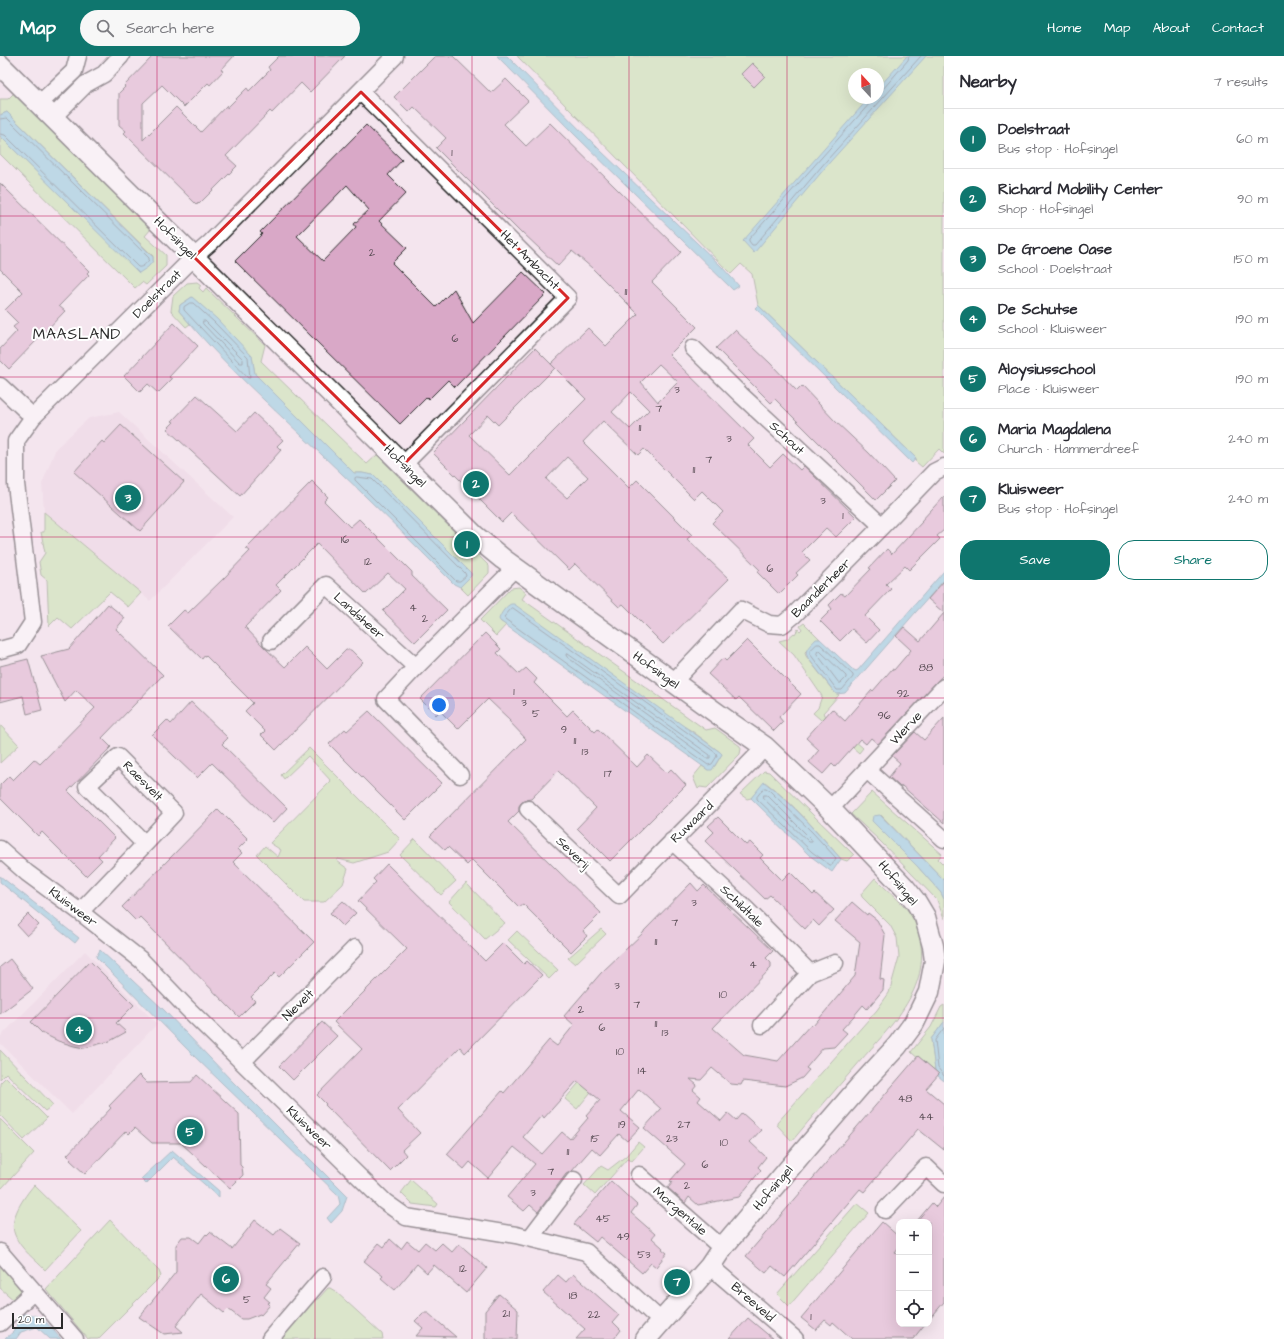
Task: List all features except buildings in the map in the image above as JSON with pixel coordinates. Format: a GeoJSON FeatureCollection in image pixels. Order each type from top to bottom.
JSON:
{"type":"FeatureCollection","features":[{"type":"Feature","properties":{"kind":"street"},"geometry":{"type":"LineString","coordinates":[[79,56],[82,63],[88,70],[104,74]]}},
{"type":"Feature","properties":{"kind":"street"},"geometry":{"type":"LineString","coordinates":[[46,111],[74,71],[79,56]]}},
{"type":"Feature","properties":{"kind":"street"},"geometry":{"type":"LineString","coordinates":[[46,111],[86,84],[104,74],[121,56]]}},
{"type":"Feature","properties":{"kind":"street","name":"Doelstraat"},"geometry":{"type":"LineString","coordinates":[[0,650],[18,645],[33,622],[16,484],[16,441],[33,417],[361,92],[393,57]]}},
{"type":"Feature","properties":{"kind":"street","name":"Hofsingel"},"geometry":{"type":"LineString","coordinates":[[3,74],[46,111],[475,536],[515,568],[765,748],[830,809],[881,862],[916,902],[925,917],[933,946],[938,980],[929,992],[914,1023],[897,1046],[860,1086],[722,1248],[710,1266],[646,1339]]}},
{"type":"Feature","properties":{"kind":"street","name":"Het Ambacht"},"geometry":{"type":"LineString","coordinates":[[361,92],[568,298],[404,464]]}},
{"type":"Feature","properties":{"kind":"street","name":"Schout"},"geometry":{"type":"LineString","coordinates":[[693,348],[882,526]]}},
{"type":"Feature","properties":{"kind":"street"},"geometry":{"type":"LineString","coordinates":[[0,386],[33,417]]}},
{"type":"Feature","properties":{"kind":"street","name":"Baanderheer"},"geometry":{"type":"LineString","coordinates":[[673,682],[741,610],[769,624],[782,625],[793,616],[934,472],[944,467]]}},
{"type":"Feature","properties":{"kind":"street"},"geometry":{"type":"LineString","coordinates":[[460,775],[386,699],[515,568]]}},
{"type":"Feature","properties":{"kind":"street","name":"Landsheer"},"geometry":{"type":"LineString","coordinates":[[270,641],[326,585],[416,667]]}},
{"type":"Feature","properties":{"kind":"street","name":"Werve"},"geometry":{"type":"LineString","coordinates":[[830,809],[944,687]]}},
{"type":"Feature","properties":{"kind":"street","name":"Ruwaard"},"geometry":{"type":"LineString","coordinates":[[619,896],[765,748]]}},
{"type":"Feature","properties":{"kind":"street","name":"Raesvelt"},"geometry":{"type":"LineString","coordinates":[[80,912],[145,844],[174,812],[118,757],[87,786],[145,844]]}},
{"type":"Feature","properties":{"kind":"street"},"geometry":{"type":"LineString","coordinates":[[867,770],[944,839]]}},
{"type":"Feature","properties":{"kind":"street","name":"Severij"},"geometry":{"type":"LineString","coordinates":[[528,809],[619,896]]}},
{"type":"Feature","properties":{"kind":"street","name":"Schildtale"},"geometry":{"type":"LineString","coordinates":[[672,841],[746,910],[810,974]]}},
{"type":"Feature","properties":{"kind":"street","name":"Kluisweer"},"geometry":{"type":"LineString","coordinates":[[0,849],[27,874],[80,912],[141,960],[187,1008],[385,1202],[406,1217],[530,1238],[586,1252],[661,1321]]}},
{"type":"Feature","properties":{"kind":"street","name":"Nievelt"},"geometry":{"type":"LineString","coordinates":[[242,1062],[355,948]]}},
{"type":"Feature","properties":{"kind":"street"},"geometry":{"type":"LineString","coordinates":[[762,1025],[810,974],[835,963]]}},
{"type":"Feature","properties":{"kind":"street"},"geometry":{"type":"LineString","coordinates":[[885,1210],[926,1167],[944,1184]]}},
{"type":"Feature","properties":{"kind":"street","name":"Morgentale"},"geometry":{"type":"LineString","coordinates":[[638,1175],[722,1248]]}},
{"type":"Feature","properties":{"kind":"street"},"geometry":{"type":"LineString","coordinates":[[530,1238],[574,1180]]}},
{"type":"Feature","properties":{"kind":"street"},"geometry":{"type":"LineString","coordinates":[[0,1252],[75,1339]]}},
{"type":"Feature","properties":{"kind":"street","name":"Breeveld"},"geometry":{"type":"LineString","coordinates":[[710,1266],[795,1339]]}},
{"type":"Feature","properties":{"kind":"street"},"geometry":{"type":"LineString","coordinates":[[270,1339],[323,1277]]}},
{"type":"Feature","properties":{"kind":"street"},"geometry":{"type":"LineString","coordinates":[[0,1323],[34,1291]]}},
{"type":"Feature","properties":{"kind":"highlighted area"},"geometry":{"type":"Polygon","coordinates":[[[361,92],[568,298],[404,464],[194,257],[361,92]]]}},
{"type":"Feature","properties":{"kind":"shaded area"},"geometry":{"type":"Polygon","coordinates":[[[119,412],[233,517],[150,601],[44,512],[42,484],[56,448],[89,418],[119,412]]]}},
{"type":"Feature","properties":{"kind":"shaded area"},"geometry":{"type":"Polygon","coordinates":[[[85,951],[157,1024],[72,1114],[0,1043],[0,1037],[85,951]]]}},
{"type":"Feature","properties":{"kind":"green space"},"geometry":{"type":"Polygon","coordinates":[[[517,56],[944,56],[944,454],[939,449],[922,467],[915,461],[916,458],[758,305],[752,274],[741,264],[731,274],[517,56]]]}},
{"type":"Feature","properties":{"kind":"green space"},"geometry":{"type":"Polygon","coordinates":[[[15,92],[134,208],[151,229],[145,236],[166,255],[166,266],[146,285],[142,282],[135,288],[0,154],[0,136],[42,177],[148,267],[153,261],[153,256],[7,112],[0,115],[0,99],[8,99],[15,92]]]}},
{"type":"Feature","properties":{"kind":"green space"},"geometry":{"type":"Polygon","coordinates":[[[197,282],[201,285],[199,288],[203,292],[206,288],[265,345],[261,361],[367,464],[377,455],[489,566],[489,573],[468,595],[460,587],[471,576],[471,573],[373,475],[354,473],[255,374],[252,356],[192,297],[180,305],[179,311],[190,324],[186,327],[171,311],[173,296],[187,283],[197,282]]]}},
{"type":"Feature","properties":{"kind":"green space"},"geometry":{"type":"Polygon","coordinates":[[[44,512],[141,593],[128,607],[110,592],[72,629],[58,617],[49,626],[47,580],[41,575],[39,562],[45,553],[41,532],[44,532],[44,512]]]}},
{"type":"Feature","properties":{"kind":"green space"},"geometry":{"type":"Polygon","coordinates":[[[519,587],[526,593],[522,599],[706,730],[715,728],[740,746],[740,754],[707,788],[700,787],[698,789],[693,777],[702,766],[708,770],[715,766],[722,754],[720,752],[692,731],[500,621],[506,625],[496,636],[480,620],[511,588],[519,587]]]}},
{"type":"Feature","properties":{"kind":"green space"},"geometry":{"type":"Polygon","coordinates":[[[804,623],[820,639],[818,639],[805,652],[806,656],[834,692],[839,695],[823,713],[863,748],[859,753],[813,713],[818,708],[822,696],[794,655],[779,641],[787,639],[794,633],[795,634],[798,629],[800,631],[802,629],[800,626],[804,623]]]}},
{"type":"Feature","properties":{"kind":"green space"},"geometry":{"type":"Polygon","coordinates":[[[0,725],[19,745],[0,763],[0,725]]]}},
{"type":"Feature","properties":{"kind":"green space"},"geometry":{"type":"Polygon","coordinates":[[[309,748],[400,839],[388,852],[354,863],[338,859],[337,861],[348,869],[343,884],[324,902],[304,902],[257,855],[265,846],[278,857],[281,850],[270,843],[331,781],[308,756],[284,779],[281,775],[309,748]]]}},
{"type":"Feature","properties":{"kind":"green space"},"geometry":{"type":"Polygon","coordinates":[[[764,771],[769,772],[854,855],[847,861],[841,859],[795,808],[765,782],[751,798],[747,799],[740,794],[764,771]]]}},
{"type":"Feature","properties":{"kind":"green space"},"geometry":{"type":"Polygon","coordinates":[[[872,792],[942,854],[938,859],[944,865],[944,880],[881,815],[918,867],[941,893],[944,899],[944,919],[937,900],[880,841],[851,814],[872,792]]]}},
{"type":"Feature","properties":{"kind":"green space"},"geometry":{"type":"Polygon","coordinates":[[[415,839],[456,881],[441,895],[400,855],[415,839]]]}},
{"type":"Feature","properties":{"kind":"green space"},"geometry":{"type":"Polygon","coordinates":[[[875,878],[902,904],[913,918],[919,935],[922,955],[919,973],[913,991],[893,1023],[792,1141],[777,1125],[777,1123],[877,1010],[889,993],[899,957],[897,938],[890,925],[862,897],[861,894],[875,878]]]}},
{"type":"Feature","properties":{"kind":"green space"},"geometry":{"type":"Polygon","coordinates":[[[466,883],[505,923],[485,939],[449,902],[466,883]]]}},
{"type":"Feature","properties":{"kind":"green space"},"geometry":{"type":"Polygon","coordinates":[[[601,929],[606,934],[575,964],[568,958],[601,929]]]}},
{"type":"Feature","properties":{"kind":"green space"},"geometry":{"type":"Polygon","coordinates":[[[517,931],[558,970],[549,979],[508,940],[517,931]]]}},
{"type":"Feature","properties":{"kind":"green space"},"geometry":{"type":"Polygon","coordinates":[[[944,1005],[944,1022],[931,1039],[935,1070],[930,1069],[911,1052],[931,1027],[941,1007],[944,1005]]]}},
{"type":"Feature","properties":{"kind":"green space"},"geometry":{"type":"Polygon","coordinates":[[[0,1050],[53,1105],[45,1111],[6,1073],[0,1079],[0,1050]]]}},
{"type":"Feature","properties":{"kind":"green space"},"geometry":{"type":"Polygon","coordinates":[[[6,1077],[47,1118],[24,1140],[0,1115],[0,1083],[6,1077]]]}},
{"type":"Feature","properties":{"kind":"green space"},"geometry":{"type":"Polygon","coordinates":[[[584,1077],[595,1087],[577,1109],[565,1099],[584,1077]]]}},
{"type":"Feature","properties":{"kind":"green space"},"geometry":{"type":"Polygon","coordinates":[[[0,1119],[34,1153],[2,1188],[0,1186],[0,1119]]]}},
{"type":"Feature","properties":{"kind":"green space"},"geometry":{"type":"Polygon","coordinates":[[[638,1142],[644,1147],[632,1161],[627,1159],[595,1195],[584,1185],[601,1166],[608,1170],[626,1156],[638,1142]]]}},
{"type":"Feature","properties":{"kind":"green space"},"geometry":{"type":"Polygon","coordinates":[[[411,1180],[438,1204],[436,1207],[412,1204],[401,1193],[411,1180]]]}},
{"type":"Feature","properties":{"kind":"green space"},"geometry":{"type":"Polygon","coordinates":[[[34,1185],[81,1231],[45,1270],[28,1254],[17,1240],[13,1229],[15,1215],[18,1208],[34,1185]]]}},
{"type":"Feature","properties":{"kind":"green space"},"geometry":{"type":"Polygon","coordinates":[[[857,1203],[869,1213],[789,1306],[777,1294],[857,1203]]]}},
{"type":"Feature","properties":{"kind":"green space"},"geometry":{"type":"Polygon","coordinates":[[[110,1220],[159,1271],[161,1276],[98,1339],[88,1339],[46,1289],[110,1220]]]}},
{"type":"Feature","properties":{"kind":"green space"},"geometry":{"type":"Polygon","coordinates":[[[0,1258],[21,1288],[15,1301],[0,1288],[0,1258]]]}},
{"type":"Feature","properties":{"kind":"green space"},"geometry":{"type":"Polygon","coordinates":[[[328,1288],[335,1291],[382,1334],[383,1339],[279,1339],[313,1299],[318,1299],[328,1288]]]}},
{"type":"Feature","properties":{"kind":"water"},"geometry":{"type":"Polygon","coordinates":[[[497,56],[507,56],[600,150],[721,266],[739,286],[733,290],[497,56]]]}},
{"type":"Feature","properties":{"kind":"water"},"geometry":{"type":"Polygon","coordinates":[[[907,56],[926,56],[884,102],[884,81],[907,56]]]}},
{"type":"Feature","properties":{"kind":"water"},"geometry":{"type":"Polygon","coordinates":[[[864,104],[883,104],[830,162],[754,253],[743,241],[864,104]]]}},
{"type":"Feature","properties":{"kind":"water"},"geometry":{"type":"Polygon","coordinates":[[[7,112],[153,257],[153,261],[148,267],[139,273],[0,136],[0,115],[7,112]]]}},
{"type":"Feature","properties":{"kind":"water"},"geometry":{"type":"Polygon","coordinates":[[[192,297],[217,319],[252,356],[255,374],[354,473],[373,475],[471,573],[471,576],[460,587],[454,584],[372,503],[248,385],[195,330],[179,311],[180,305],[192,297]]]}},
{"type":"Feature","properties":{"kind":"water"},"geometry":{"type":"Polygon","coordinates":[[[758,305],[916,458],[912,463],[755,308],[758,305]]]}},
{"type":"Feature","properties":{"kind":"water"},"geometry":{"type":"Polygon","coordinates":[[[944,571],[944,580],[845,693],[836,694],[808,658],[806,652],[810,645],[816,639],[820,639],[852,669],[856,671],[858,670],[944,571]]]}},
{"type":"Feature","properties":{"kind":"water"},"geometry":{"type":"Polygon","coordinates":[[[511,604],[514,604],[720,752],[722,754],[712,770],[708,770],[500,621],[499,619],[502,612],[511,604]]]}},
{"type":"Feature","properties":{"kind":"water"},"geometry":{"type":"Polygon","coordinates":[[[764,782],[795,809],[841,859],[832,872],[809,855],[751,798],[764,782]]]}},
{"type":"Feature","properties":{"kind":"water"},"geometry":{"type":"Polygon","coordinates":[[[880,815],[944,880],[944,899],[941,893],[918,867],[872,821],[873,816],[880,815]]]}},
{"type":"Feature","properties":{"kind":"water"},"geometry":{"type":"Polygon","coordinates":[[[0,876],[79,938],[75,943],[0,882],[0,876]]]}},
{"type":"Feature","properties":{"kind":"water"},"geometry":{"type":"Polygon","coordinates":[[[100,950],[164,1010],[232,1081],[347,1196],[342,1211],[331,1223],[327,1218],[340,1204],[338,1195],[193,1055],[96,957],[100,950]]]}},
{"type":"Feature","properties":{"kind":"water"},"geometry":{"type":"Polygon","coordinates":[[[944,1022],[944,1081],[937,1075],[939,1074],[935,1070],[931,1039],[944,1022]]]}},
{"type":"Feature","properties":{"kind":"water"},"geometry":{"type":"Polygon","coordinates":[[[172,1150],[219,1191],[219,1197],[173,1157],[146,1184],[141,1179],[172,1150]]]}},
{"type":"Feature","properties":{"kind":"water"},"geometry":{"type":"Polygon","coordinates":[[[24,1314],[36,1316],[41,1319],[49,1325],[61,1339],[50,1339],[37,1327],[21,1332],[16,1339],[5,1339],[13,1332],[24,1314]]]}},
{"type":"Feature","properties":{"kind":"place","name":"Richard Mobility Center"},"geometry":{"type":"Point","coordinates":[476,484]}},
{"type":"Feature","properties":{"kind":"place","name":"De Groene Oase"},"geometry":{"type":"Point","coordinates":[128,498]}},
{"type":"Feature","properties":{"kind":"place","name":"Doelstraat"},"geometry":{"type":"Point","coordinates":[467,544]}},
{"type":"Feature","properties":{"kind":"place","name":"De Schutse"},"geometry":{"type":"Point","coordinates":[79,1030]}},
{"type":"Feature","properties":{"kind":"place","name":"Aloysiusschool"},"geometry":{"type":"Point","coordinates":[190,1132]}},
{"type":"Feature","properties":{"kind":"place","name":"Maria Magdalena"},"geometry":{"type":"Point","coordinates":[226,1279]}},
{"type":"Feature","properties":{"kind":"place","name":"Kluisweer"},"geometry":{"type":"Point","coordinates":[677,1282]}},
{"type":"Feature","properties":{"kind":"district","name":"MAASLAND"},"geometry":{"type":"Point","coordinates":[77,334]}}]}
